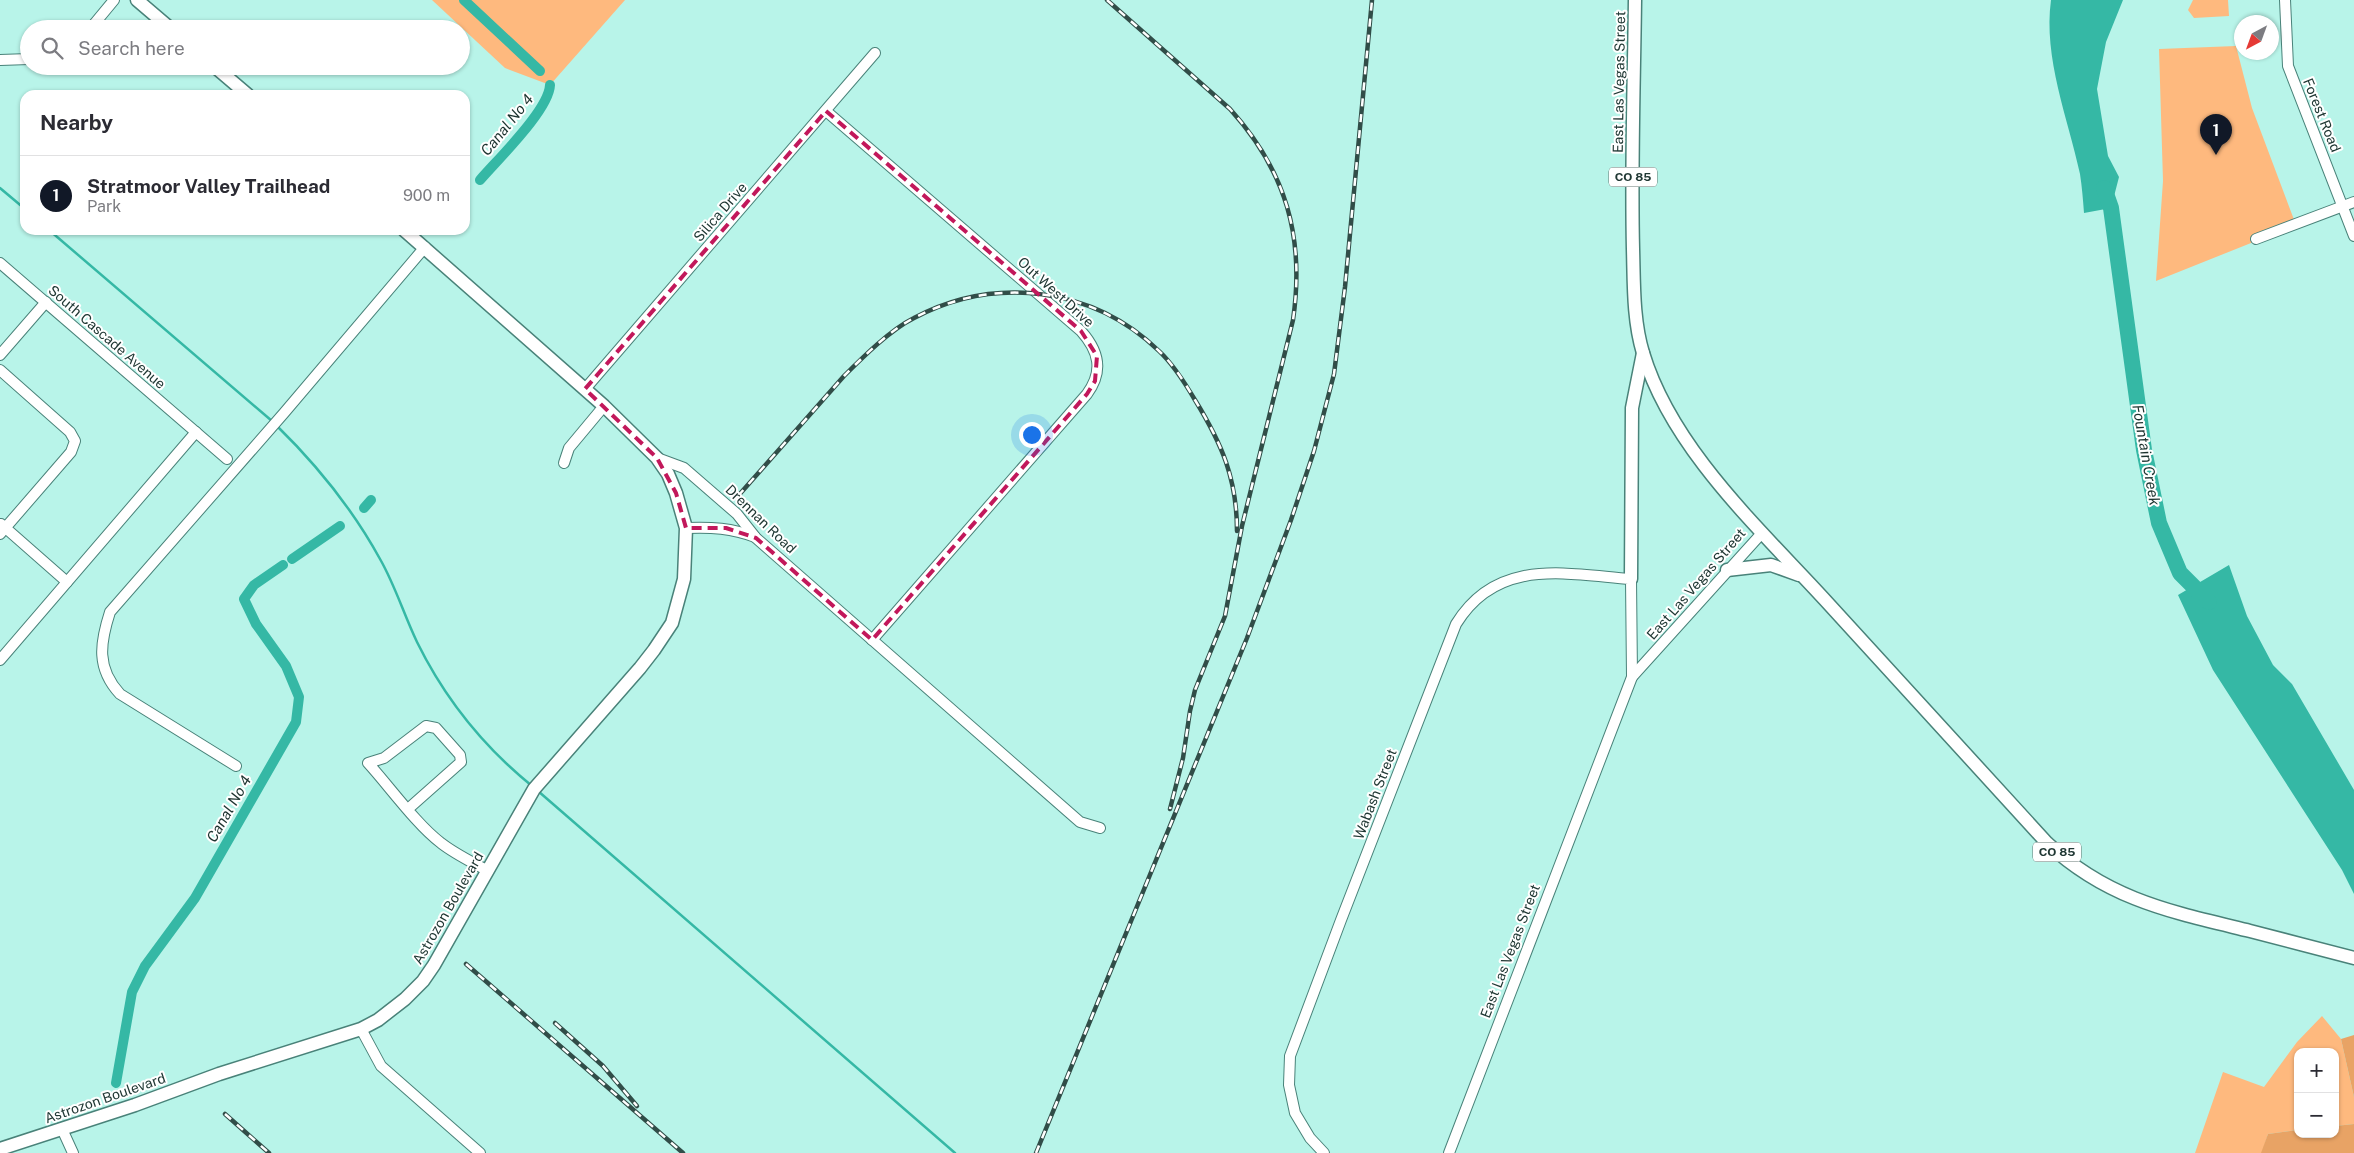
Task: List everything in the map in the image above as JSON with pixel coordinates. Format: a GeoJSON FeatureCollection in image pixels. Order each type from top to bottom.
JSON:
{"type":"FeatureCollection","features":[{"type":"Feature","properties":{"kind":"main road"},"geometry":{"type":"LineString","coordinates":[[137,0],[160,20]]}},
{"type":"Feature","properties":{"kind":"main road","name":"East Las Vegas Street"},"geometry":{"type":"LineString","coordinates":[[1635,0],[1632,226],[1635,311],[1643,353],[1660,393],[1679,427],[1703,461],[1762,532]]}},
{"type":"Feature","properties":{"kind":"main road"},"geometry":{"type":"LineString","coordinates":[[225,75],[242,90]]}},
{"type":"Feature","properties":{"kind":"main road","name":"Drennan Road"},"geometry":{"type":"LineString","coordinates":[[410,235],[604,406],[657,458]]}},
{"type":"Feature","properties":{"kind":"main road"},"geometry":{"type":"LineString","coordinates":[[1632,579],[1632,408],[1643,353]]}},
{"type":"Feature","properties":{"kind":"main road","name":"Astrozon Boulevard"},"geometry":{"type":"LineString","coordinates":[[0,1149],[135,1105],[219,1074],[361,1029],[390,1011],[423,981],[488,871],[523,806],[546,775],[640,668],[668,629],[677,610],[684,579],[686,528],[676,492],[657,458]]}},
{"type":"Feature","properties":{"kind":"main road","name":"CO 85"},"geometry":{"type":"LineString","coordinates":[[1762,532],[2047,843],[2077,869],[2108,887],[2166,911],[2354,958]]}},
{"type":"Feature","properties":{"kind":"main road"},"geometry":{"type":"LineString","coordinates":[[1727,570],[1771,565],[1805,578]]}},
{"type":"Feature","properties":{"kind":"street"},"geometry":{"type":"LineString","coordinates":[[97,20],[114,0]]}},
{"type":"Feature","properties":{"kind":"street","name":"Forest Road"},"geometry":{"type":"LineString","coordinates":[[2285,0],[2288,66],[2344,206],[2354,236]]}},
{"type":"Feature","properties":{"kind":"street","name":"Silica Drive"},"geometry":{"type":"LineString","coordinates":[[585,389],[875,53]]}},
{"type":"Feature","properties":{"kind":"street"},"geometry":{"type":"LineString","coordinates":[[0,60],[20,59]]}},
{"type":"Feature","properties":{"kind":"street","name":"Out West Drive"},"geometry":{"type":"LineString","coordinates":[[826,111],[1081,331],[1094,347],[1099,365],[1096,381],[1087,394],[872,640]]}},
{"type":"Feature","properties":{"kind":"street"},"geometry":{"type":"LineString","coordinates":[[2256,239],[2354,202]]}},
{"type":"Feature","properties":{"kind":"street"},"geometry":{"type":"LineString","coordinates":[[236,766],[120,694],[109,682],[102,660],[103,633],[110,612],[284,413],[424,248]]}},
{"type":"Feature","properties":{"kind":"street","name":"South Cascade Avenue"},"geometry":{"type":"LineString","coordinates":[[0,262],[227,459]]}},
{"type":"Feature","properties":{"kind":"street"},"geometry":{"type":"LineString","coordinates":[[0,355],[46,302]]}},
{"type":"Feature","properties":{"kind":"street"},"geometry":{"type":"LineString","coordinates":[[0,370],[70,432],[75,441],[71,452],[2,528],[67,582]]}},
{"type":"Feature","properties":{"kind":"street"},"geometry":{"type":"LineString","coordinates":[[564,464],[569,448],[604,406]]}},
{"type":"Feature","properties":{"kind":"street"},"geometry":{"type":"LineString","coordinates":[[0,660],[196,432]]}},
{"type":"Feature","properties":{"kind":"street","name":"Drennan Road"},"geometry":{"type":"LineString","coordinates":[[657,458],[684,468],[737,514],[756,538],[1080,822],[1100,828]]}},
{"type":"Feature","properties":{"kind":"street"},"geometry":{"type":"LineString","coordinates":[[686,528],[726,528],[738,530],[756,538]]}},
{"type":"Feature","properties":{"kind":"street","name":"East Las Vegas Street"},"geometry":{"type":"LineString","coordinates":[[1449,1153],[1632,677],[1762,532]]}},
{"type":"Feature","properties":{"kind":"street","name":"Wabash Street"},"geometry":{"type":"LineString","coordinates":[[1324,1153],[1310,1138],[1296,1113],[1289,1085],[1290,1056],[1456,624],[1475,600],[1488,589],[1514,577],[1551,573],[1632,579]]}},
{"type":"Feature","properties":{"kind":"street","name":"East Las Vegas Street"},"geometry":{"type":"LineString","coordinates":[[1632,579],[1632,677]]}},
{"type":"Feature","properties":{"kind":"street"},"geometry":{"type":"LineString","coordinates":[[408,809],[461,762],[460,755],[436,728],[431,725],[426,726],[384,758],[368,763],[408,809],[440,843],[488,871]]}},
{"type":"Feature","properties":{"kind":"street"},"geometry":{"type":"LineString","coordinates":[[361,1029],[381,1066],[480,1153]]}},
{"type":"Feature","properties":{"kind":"street"},"geometry":{"type":"LineString","coordinates":[[62,1129],[74,1153]]}},
{"type":"Feature","properties":{"kind":"highlighted area"},"geometry":{"type":"Polygon","coordinates":[[[826,111],[1081,331],[1097,356],[1095,381],[1087,394],[872,640],[756,538],[726,528],[686,528],[676,493],[657,458],[585,389],[826,111]]]}},
{"type":"Feature","properties":{"kind":"shaded area"},"geometry":{"type":"Polygon","coordinates":[[[432,0],[625,0],[550,85],[505,68],[470,35],[470,20],[453,20],[432,0]]]}},
{"type":"Feature","properties":{"kind":"shaded area"},"geometry":{"type":"Polygon","coordinates":[[[2051,0],[2123,0],[2106,42],[2097,89],[2108,156],[2119,177],[2111,208],[2084,213],[2080,174],[2053,66],[2049,22],[2051,0]]]}},
{"type":"Feature","properties":{"kind":"shaded area"},"geometry":{"type":"Polygon","coordinates":[[[2193,0],[2228,0],[2229,16],[2194,18],[2188,10],[2193,0]]]}},
{"type":"Feature","properties":{"kind":"shaded area"},"geometry":{"type":"Polygon","coordinates":[[[2234,46],[2234,60],[2240,60],[2252,108],[2296,225],[2156,281],[2163,181],[2159,49],[2234,46]]]}},
{"type":"Feature","properties":{"kind":"shaded area"},"geometry":{"type":"Polygon","coordinates":[[[2229,565],[2247,616],[2273,665],[2292,684],[2354,790],[2354,894],[2342,870],[2213,670],[2178,595],[2229,565]]]}},
{"type":"Feature","properties":{"kind":"shaded area"},"geometry":{"type":"Polygon","coordinates":[[[2322,1016],[2341,1039],[2354,1097],[2354,1124],[2339,1126],[2339,1048],[2294,1048],[2294,1131],[2268,1134],[2262,1153],[2195,1153],[2223,1072],[2264,1087],[2297,1042],[2322,1016]]]}},
{"type":"Feature","properties":{"kind":"shaded area"},"geometry":{"type":"Polygon","coordinates":[[[2354,1035],[2354,1097],[2341,1039],[2354,1035]]]}},
{"type":"Feature","properties":{"kind":"shaded area"},"geometry":{"type":"Polygon","coordinates":[[[2354,1124],[2354,1153],[2261,1153],[2268,1134],[2294,1131],[2294,1138],[2339,1138],[2339,1126],[2354,1124]]]}},
{"type":"Feature","properties":{"kind":"waterway","name":"Canal No 4"},"geometry":{"type":"LineString","coordinates":[[464,0],[540,71]]}},
{"type":"Feature","properties":{"kind":"waterway","name":"Canal No 4"},"geometry":{"type":"LineString","coordinates":[[480,180],[532,121],[541,108],[550,85]]}},
{"type":"Feature","properties":{"kind":"waterway"},"geometry":{"type":"LineString","coordinates":[[0,188],[20,205]]}},
{"type":"Feature","properties":{"kind":"waterway","name":"Fountain Creek"},"geometry":{"type":"LineString","coordinates":[[2104,188],[2111,208],[2144,450],[2159,523],[2180,573],[2209,602]]}},
{"type":"Feature","properties":{"kind":"waterway"},"geometry":{"type":"LineString","coordinates":[[55,235],[272,421]]}},
{"type":"Feature","properties":{"kind":"waterway"},"geometry":{"type":"LineString","coordinates":[[276,425],[320,472],[358,522],[385,569],[417,642],[453,701],[482,738],[514,771],[532,786]]}},
{"type":"Feature","properties":{"kind":"waterway","name":"Canal No 4"},"geometry":{"type":"LineString","coordinates":[[364,508],[371,500]]}},
{"type":"Feature","properties":{"kind":"waterway","name":"Canal No 4"},"geometry":{"type":"LineString","coordinates":[[292,559],[340,526]]}},
{"type":"Feature","properties":{"kind":"waterway","name":"Canal No 4"},"geometry":{"type":"LineString","coordinates":[[116,1083],[132,992],[145,966],[195,898],[296,722],[299,697],[286,666],[256,624],[244,599],[254,585],[283,565]]}},
{"type":"Feature","properties":{"kind":"waterway"},"geometry":{"type":"LineString","coordinates":[[538,791],[955,1153]]}},
{"type":"Feature","properties":{"kind":"railway"},"geometry":{"type":"LineString","coordinates":[[1107,0],[1230,109],[1249,132],[1265,156],[1278,181],[1293,233],[1296,261],[1293,320],[1242,526],[1225,616],[1195,690],[1183,758],[1170,809]]}},
{"type":"Feature","properties":{"kind":"railway"},"geometry":{"type":"LineString","coordinates":[[1036,1153],[1247,638],[1291,520],[1314,451],[1334,374],[1345,287],[1372,0]]}},
{"type":"Feature","properties":{"kind":"railway"},"geometry":{"type":"LineString","coordinates":[[738,496],[844,376],[877,344],[905,323],[945,304],[977,296],[1010,293],[1042,294],[1074,301],[1104,313],[1133,329],[1170,362],[1205,416],[1226,462],[1234,495],[1237,531]]}},
{"type":"Feature","properties":{"kind":"railway"},"geometry":{"type":"LineString","coordinates":[[466,964],[683,1153]]}},
{"type":"Feature","properties":{"kind":"railway"},"geometry":{"type":"LineString","coordinates":[[555,1023],[603,1066],[637,1106]]}},
{"type":"Feature","properties":{"kind":"railway"},"geometry":{"type":"LineString","coordinates":[[225,1114],[269,1153]]}},
{"type":"Feature","properties":{"kind":"place","name":"Stratmoor Valley Trailhead"},"geometry":{"type":"Point","coordinates":[2216,155]}}]}
